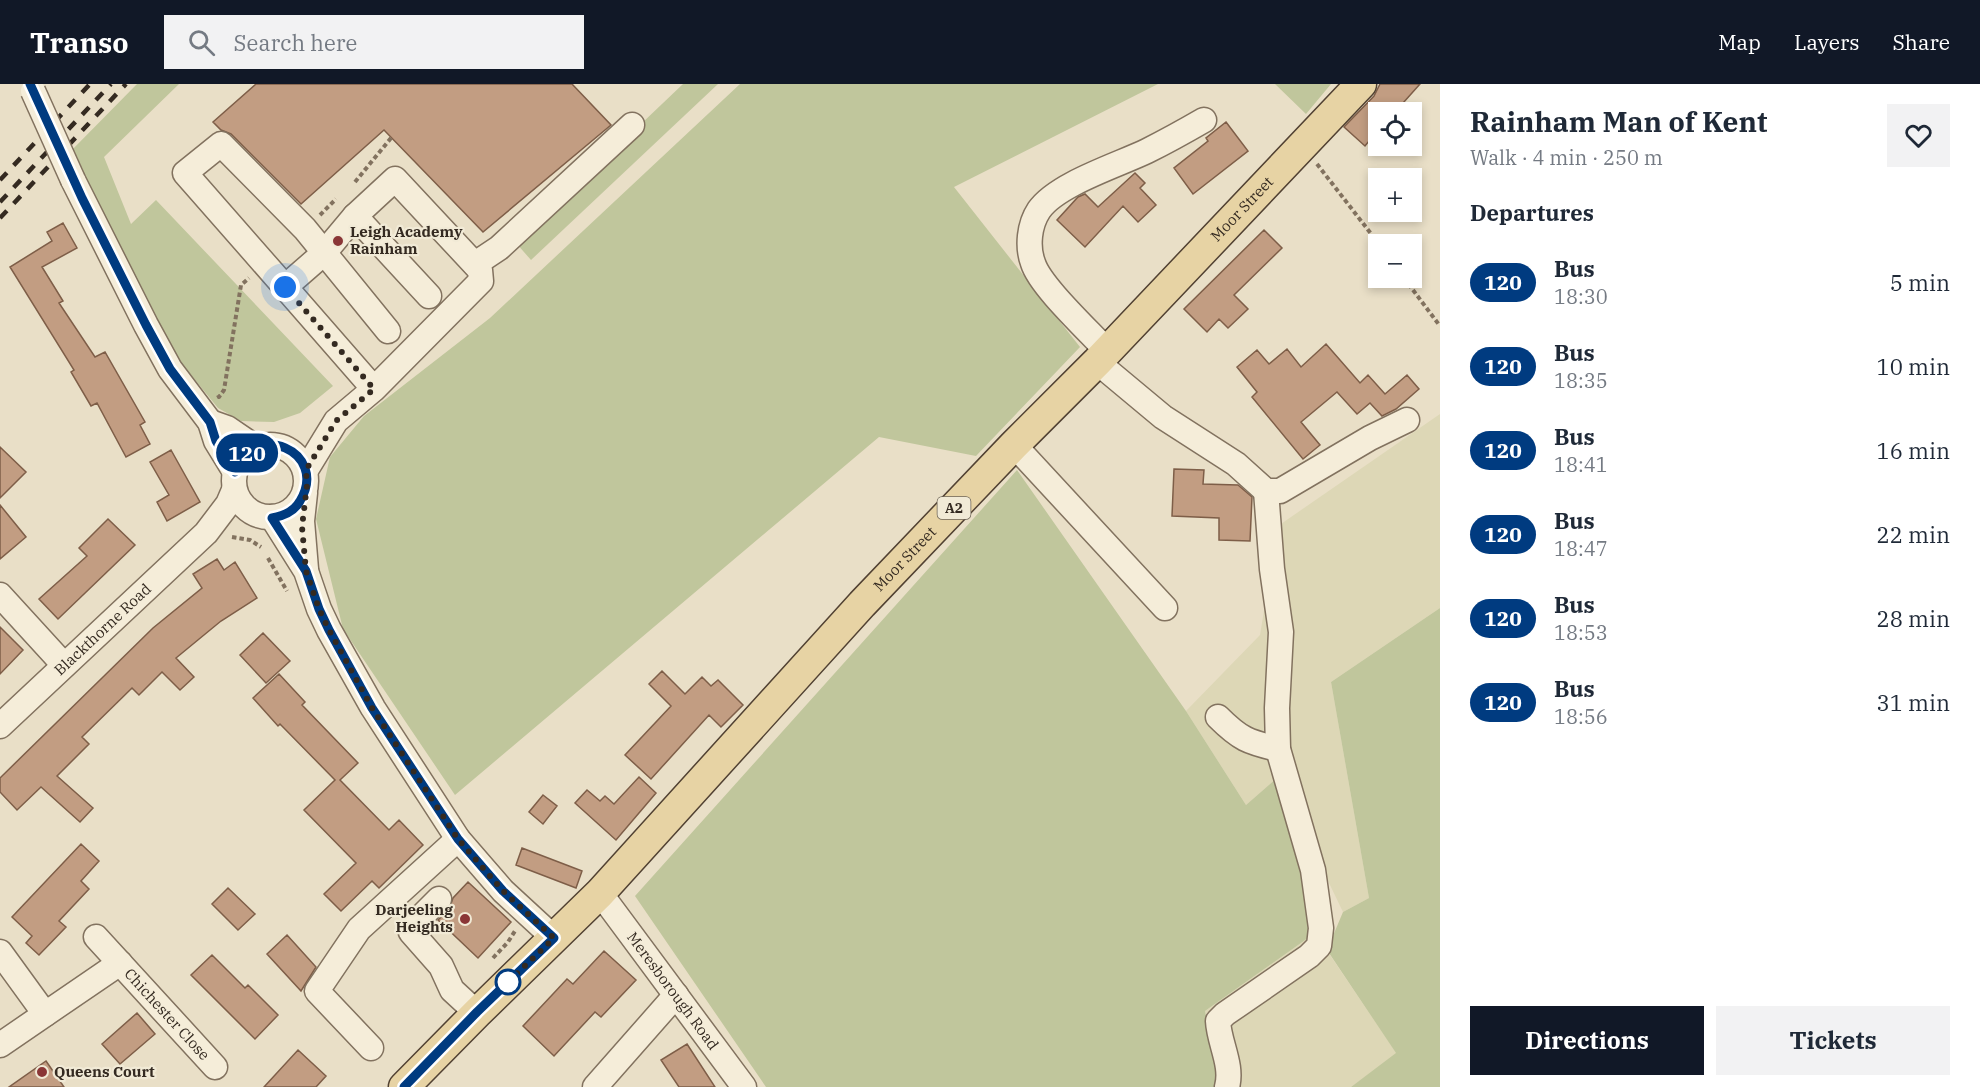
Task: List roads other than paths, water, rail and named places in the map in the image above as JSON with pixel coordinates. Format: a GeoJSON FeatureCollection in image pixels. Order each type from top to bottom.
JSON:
{"type":"FeatureCollection","features":[{"type":"Feature","properties":{"kind":"main road","name":"Moor Street"},"geometry":{"type":"LineString","coordinates":[[554,938],[600,893],[862,604],[1102,357],[1361,84]]}},
{"type":"Feature","properties":{"kind":"main road","name":"A2"},"geometry":{"type":"LineString","coordinates":[[404,1087],[554,938]]}},
{"type":"Feature","properties":{"kind":"street"},"geometry":{"type":"LineString","coordinates":[[31,88],[108,252],[170,369],[210,422],[216,441],[235,481],[237,498],[244,506],[268,516],[285,514],[294,510],[305,481],[336,421],[374,389],[481,281],[480,270],[475,264],[395,178],[355,216],[324,253],[285,287]]}},
{"type":"Feature","properties":{"kind":"street"},"geometry":{"type":"LineString","coordinates":[[1204,120],[1147,151],[1053,196],[1039,210],[1031,229],[1029,247],[1033,264],[1043,281],[1102,357],[1163,417],[1236,464],[1266,491],[1272,569],[1281,632],[1277,708],[1278,749],[1313,870],[1321,928],[1319,946],[1309,956],[1218,1021],[1229,1070],[1227,1087]]}},
{"type":"Feature","properties":{"kind":"street"},"geometry":{"type":"LineString","coordinates":[[475,264],[500,248],[633,124]]}},
{"type":"Feature","properties":{"kind":"street"},"geometry":{"type":"LineString","coordinates":[[374,389],[185,173],[221,144],[305,229],[388,332]]}},
{"type":"Feature","properties":{"kind":"street"},"geometry":{"type":"LineString","coordinates":[[355,216],[429,296]]}},
{"type":"Feature","properties":{"kind":"street"},"geometry":{"type":"LineString","coordinates":[[1266,491],[1280,490],[1370,438],[1407,420]]}},
{"type":"Feature","properties":{"kind":"street"},"geometry":{"type":"LineString","coordinates":[[281,446],[304,436],[326,422],[336,421]]}},
{"type":"Feature","properties":{"kind":"street"},"geometry":{"type":"LineString","coordinates":[[210,422],[227,428],[255,447]]}},
{"type":"Feature","properties":{"kind":"street"},"geometry":{"type":"LineString","coordinates":[[1014,445],[1165,608]]}},
{"type":"Feature","properties":{"kind":"street"},"geometry":{"type":"LineString","coordinates":[[235,481],[243,457],[255,447],[281,446],[297,454],[302,460],[305,481],[302,527],[306,571],[329,630],[372,708],[458,839],[503,891],[554,938]]}},
{"type":"Feature","properties":{"kind":"street","name":"Blackthorne Road"},"geometry":{"type":"LineString","coordinates":[[215,529],[228,504],[235,481]]}},
{"type":"Feature","properties":{"kind":"street"},"geometry":{"type":"LineString","coordinates":[[268,516],[306,571]]}},
{"type":"Feature","properties":{"kind":"street","name":"Blackthorne Road"},"geometry":{"type":"LineString","coordinates":[[0,726],[215,529],[238,519],[268,516]]}},
{"type":"Feature","properties":{"kind":"street"},"geometry":{"type":"LineString","coordinates":[[0,595],[64,665]]}},
{"type":"Feature","properties":{"kind":"street"},"geometry":{"type":"LineString","coordinates":[[1218,717],[1244,739],[1278,749]]}},
{"type":"Feature","properties":{"kind":"street"},"geometry":{"type":"LineString","coordinates":[[371,1048],[317,991],[359,929],[458,839]]}},
{"type":"Feature","properties":{"kind":"street","name":"Meresborough Road"},"geometry":{"type":"LineString","coordinates":[[600,893],[744,1087]]}},
{"type":"Feature","properties":{"kind":"street"},"geometry":{"type":"LineString","coordinates":[[439,899],[414,924],[411,932],[441,966],[452,990],[477,1012]]}},
{"type":"Feature","properties":{"kind":"street","name":"Chichester Close"},"geometry":{"type":"LineString","coordinates":[[96,937],[215,1067]]}},
{"type":"Feature","properties":{"kind":"street"},"geometry":{"type":"LineString","coordinates":[[0,952],[45,1014]]}},
{"type":"Feature","properties":{"kind":"street","name":"Chichester Close"},"geometry":{"type":"LineString","coordinates":[[0,1045],[120,963]]}},
{"type":"Feature","properties":{"kind":"street"},"geometry":{"type":"LineString","coordinates":[[595,1087],[676,995]]}},
{"type":"Feature","properties":{"kind":"railway"},"geometry":{"type":"LineString","coordinates":[[0,180],[90,84]]}},
{"type":"Feature","properties":{"kind":"railway"},"geometry":{"type":"LineString","coordinates":[[0,202],[111,84]]}},
{"type":"Feature","properties":{"kind":"railway"},"geometry":{"type":"LineString","coordinates":[[0,218],[126,84]]}},
{"type":"Feature","properties":{"kind":"place","name":"Leigh Academy Rainham"},"geometry":{"type":"Point","coordinates":[338,241]}},
{"type":"Feature","properties":{"kind":"place","name":"Darjeeling Heights"},"geometry":{"type":"Point","coordinates":[465,919]}},
{"type":"Feature","properties":{"kind":"place","name":"Queens Court"},"geometry":{"type":"Point","coordinates":[42,1072]}}]}
